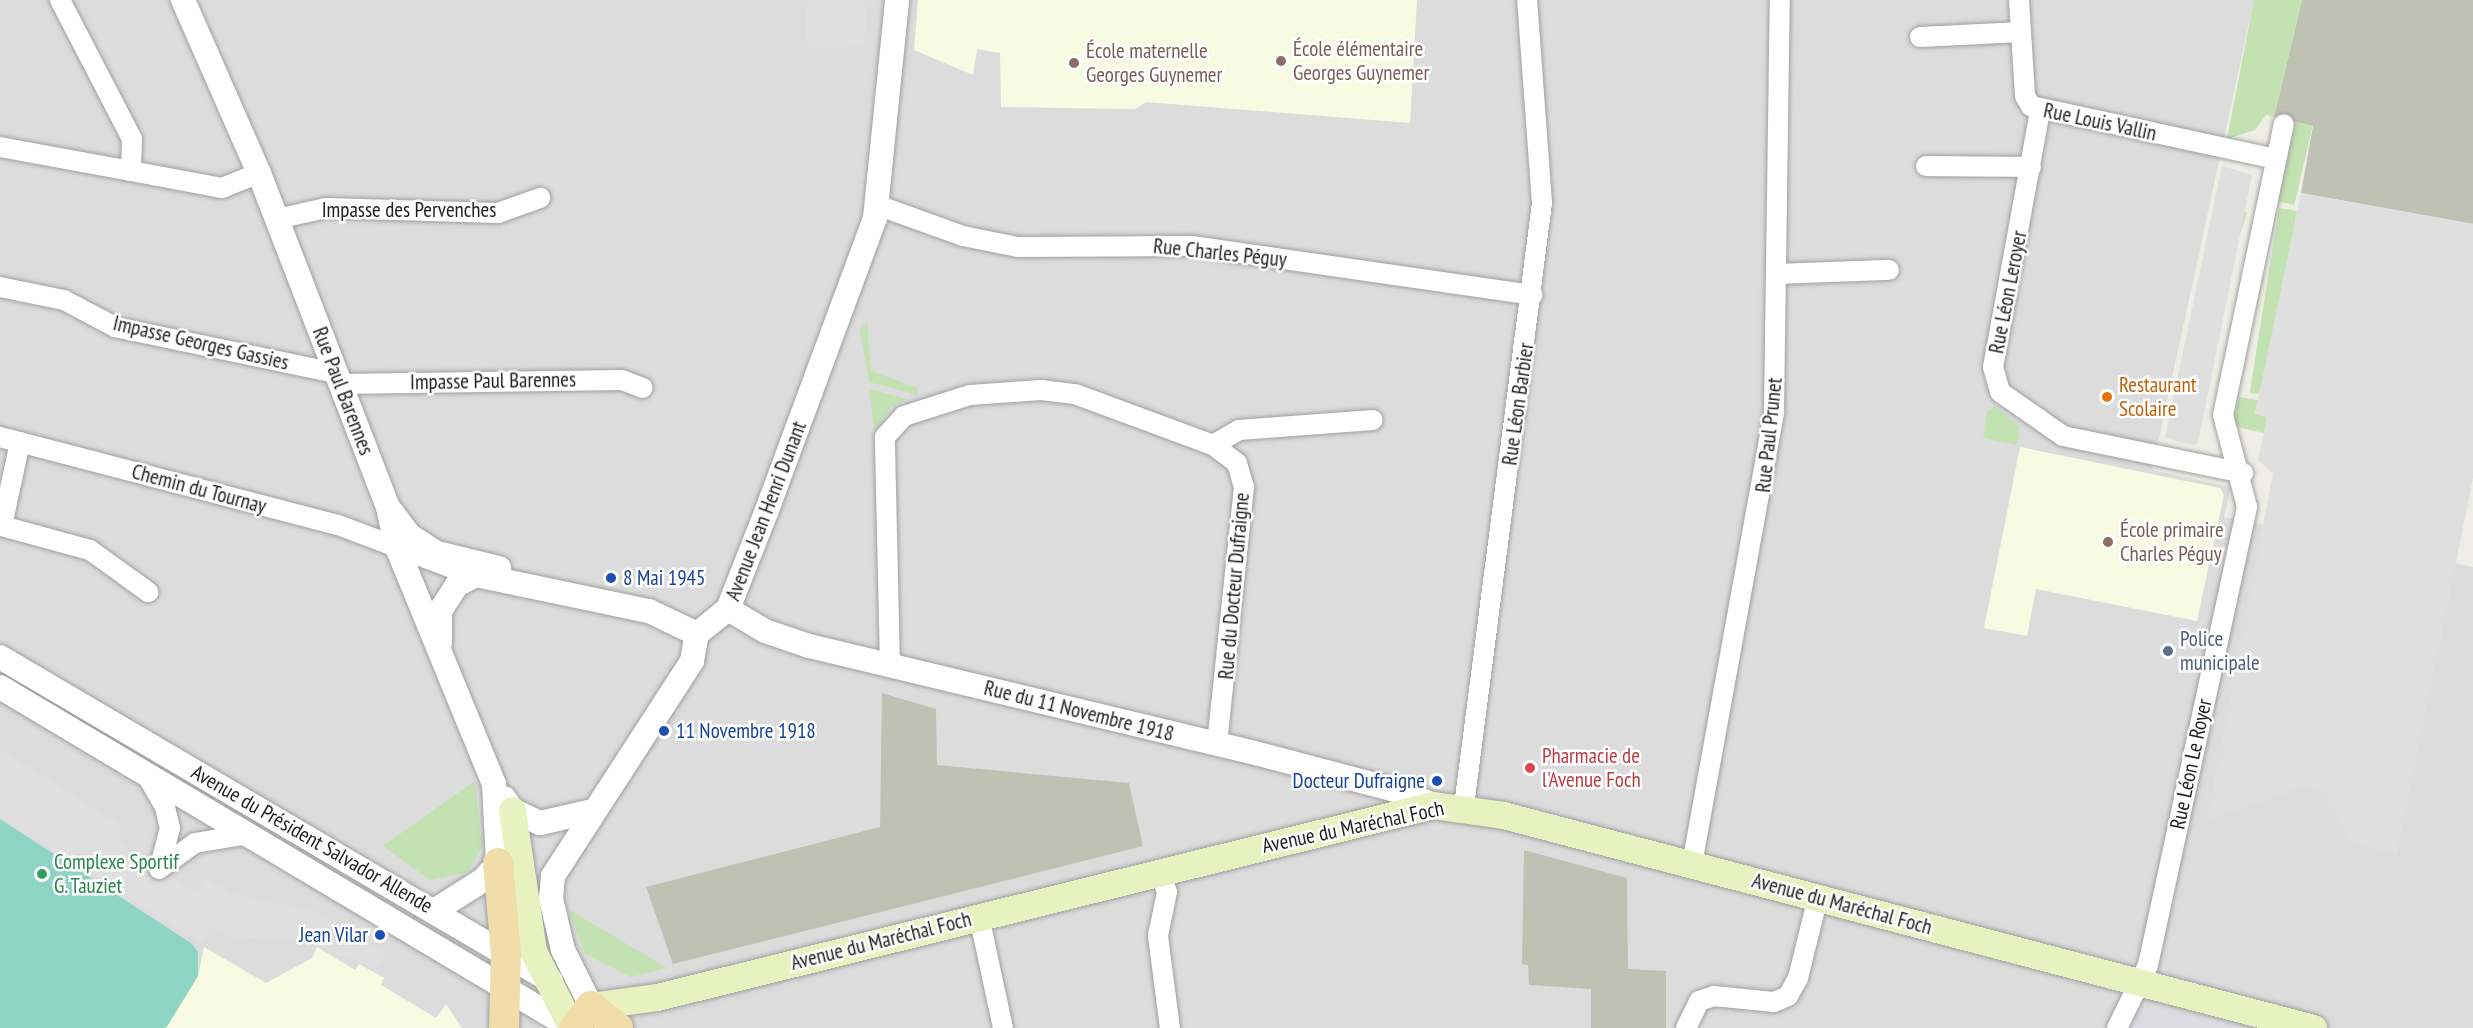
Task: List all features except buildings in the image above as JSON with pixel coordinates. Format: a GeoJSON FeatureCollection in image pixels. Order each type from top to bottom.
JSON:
{"type":"FeatureCollection","features":[{"type":"Feature","properties":{"kind":"main road","name":"Avenue du Maréchal Foch"},"geometry":{"type":"LineString","coordinates":[[577,1022],[651,998],[1434,805],[1464,806],[2313,1028]]}},
{"type":"Feature","properties":{"kind":"main road"},"geometry":{"type":"LineString","coordinates":[[512,810],[532,951],[542,975],[577,1022]]}},
{"type":"Feature","properties":{"kind":"main road"},"geometry":{"type":"LineString","coordinates":[[498,863],[506,953],[504,1028]]}},
{"type":"Feature","properties":{"kind":"main road","name":"Avenue du Président Salvador Allende"},"geometry":{"type":"LineString","coordinates":[[577,1022],[618,1028]]}},
{"type":"Feature","properties":{"kind":"street"},"geometry":{"type":"LineString","coordinates":[[60,0],[132,139],[131,171]]}},
{"type":"Feature","properties":{"kind":"street","name":"Rue Paul Barennes"},"geometry":{"type":"LineString","coordinates":[[183,0],[277,219],[388,507],[396,545],[440,643],[494,784],[512,810]]}},
{"type":"Feature","properties":{"kind":"street","name":"Avenue Jean Henri Dunant"},"geometry":{"type":"LineString","coordinates":[[697,634],[728,609],[878,205],[897,0]]}},
{"type":"Feature","properties":{"kind":"street","name":"Rue Léon Barbier"},"geometry":{"type":"LineString","coordinates":[[1464,806],[1532,295],[1542,151],[1527,0]]}},
{"type":"Feature","properties":{"kind":"street","name":"Rue Paul Prunet"},"geometry":{"type":"LineString","coordinates":[[1692,864],[1763,496],[1774,411],[1779,274],[1780,0]]}},
{"type":"Feature","properties":{"kind":"street","name":"Rue Louis Vallin"},"geometry":{"type":"LineString","coordinates":[[2019,0],[2025,96],[2040,111],[2276,159]]}},
{"type":"Feature","properties":{"kind":"street"},"geometry":{"type":"LineString","coordinates":[[1920,37],[2021,32]]}},
{"type":"Feature","properties":{"kind":"street","name":"Rue Léon Leroyer"},"geometry":{"type":"LineString","coordinates":[[2040,111],[1993,368],[2000,392],[2062,436],[2243,473]]}},
{"type":"Feature","properties":{"kind":"street"},"geometry":{"type":"LineString","coordinates":[[2243,473],[2223,415],[2284,124]]}},
{"type":"Feature","properties":{"kind":"street"},"geometry":{"type":"LineString","coordinates":[[0,147],[222,188],[259,173]]}},
{"type":"Feature","properties":{"kind":"street"},"geometry":{"type":"LineString","coordinates":[[1926,166],[2031,167]]}},
{"type":"Feature","properties":{"kind":"street","name":"Impasse des Pervenches"},"geometry":{"type":"LineString","coordinates":[[277,219],[326,208],[498,213],[540,198]]}},
{"type":"Feature","properties":{"kind":"street","name":"Rue Charles Péguy"},"geometry":{"type":"LineString","coordinates":[[878,205],[963,236],[1008,246],[1182,245],[1532,295]]}},
{"type":"Feature","properties":{"kind":"street"},"geometry":{"type":"LineString","coordinates":[[1779,274],[1889,270]]}},
{"type":"Feature","properties":{"kind":"street","name":"Impasse Georges Gassies"},"geometry":{"type":"LineString","coordinates":[[0,287],[64,300],[115,327],[338,379]]}},
{"type":"Feature","properties":{"kind":"street","name":"Impasse Paul Barennes"},"geometry":{"type":"LineString","coordinates":[[338,379],[622,380],[643,388]]}},
{"type":"Feature","properties":{"kind":"street","name":"Rue du Docteur Dufraigne"},"geometry":{"type":"LineString","coordinates":[[890,666],[881,453],[885,437],[904,416],[970,396],[1041,390],[1107,403],[1213,445],[1238,463],[1244,487],[1217,744]]}},
{"type":"Feature","properties":{"kind":"street"},"geometry":{"type":"LineString","coordinates":[[1213,445],[1239,430],[1373,420]]}},
{"type":"Feature","properties":{"kind":"street","name":"Chemin du Tournay"},"geometry":{"type":"LineString","coordinates":[[0,437],[396,545],[429,563],[476,575]]}},
{"type":"Feature","properties":{"kind":"street"},"geometry":{"type":"LineString","coordinates":[[20,442],[2,526],[90,550],[148,592]]}},
{"type":"Feature","properties":{"kind":"street","name":"Rue Léon Le Royer"},"geometry":{"type":"LineString","coordinates":[[2117,1028],[2149,959],[2247,507],[2243,473]]}},
{"type":"Feature","properties":{"kind":"street"},"geometry":{"type":"LineString","coordinates":[[388,507],[409,536],[437,553],[518,573],[536,585]]}},
{"type":"Feature","properties":{"kind":"street"},"geometry":{"type":"LineString","coordinates":[[440,643],[440,611],[457,585],[476,575],[536,585],[649,611],[697,634],[692,661],[559,860],[551,887],[577,1022]]}},
{"type":"Feature","properties":{"kind":"street","name":"Rue du 11 Novembre 1918"},"geometry":{"type":"LineString","coordinates":[[728,609],[778,637],[1217,744],[1406,793],[1434,805]]}},
{"type":"Feature","properties":{"kind":"street","name":"Avenue du Président Salvador Allende"},"geometry":{"type":"LineString","coordinates":[[0,657],[542,975]]}},
{"type":"Feature","properties":{"kind":"street","name":"Avenue du Président Salvador Allende"},"geometry":{"type":"LineString","coordinates":[[0,687],[505,984],[577,1022]]}},
{"type":"Feature","properties":{"kind":"street"},"geometry":{"type":"LineString","coordinates":[[146,774],[165,807],[170,828],[159,868],[195,843],[249,834]]}},
{"type":"Feature","properties":{"kind":"street","name":"Rue Paul Barennes"},"geometry":{"type":"LineString","coordinates":[[494,784],[498,863]]}},
{"type":"Feature","properties":{"kind":"street"},"geometry":{"type":"LineString","coordinates":[[512,810],[547,824],[592,811]]}},
{"type":"Feature","properties":{"kind":"street"},"geometry":{"type":"LineString","coordinates":[[434,911],[483,880],[498,863]]}},
{"type":"Feature","properties":{"kind":"street"},"geometry":{"type":"LineString","coordinates":[[1160,871],[1167,892],[1158,936],[1170,1028]]}},
{"type":"Feature","properties":{"kind":"street"},"geometry":{"type":"LineString","coordinates":[[1686,1028],[1699,1000],[1714,996],[1774,1002],[1788,996],[1818,897]]}},
{"type":"Feature","properties":{"kind":"street"},"geometry":{"type":"LineString","coordinates":[[979,916],[1003,1028]]}},
{"type":"Feature","properties":{"kind":"shaded area"},"geometry":{"type":"Polygon","coordinates":[[[0,0],[2254,0],[2152,470],[2231,487],[2224,517],[2473,567],[2473,1028],[0,1028],[0,0]]]}},
{"type":"Feature","properties":{"kind":"shaded area"},"geometry":{"type":"Polygon","coordinates":[[[808,0],[868,0],[863,46],[804,49],[808,0]]]}},
{"type":"Feature","properties":{"kind":"shaded area"},"geometry":{"type":"Polygon","coordinates":[[[918,0],[1417,0],[1410,123],[1146,102],[1135,109],[1001,107],[1000,53],[977,49],[973,75],[914,50],[918,0]]]}},
{"type":"Feature","properties":{"kind":"shaded area"},"geometry":{"type":"Polygon","coordinates":[[[2302,0],[2473,0],[2473,224],[2301,193],[2313,126],[2274,117],[2302,0]]]}},
{"type":"Feature","properties":{"kind":"shaded area"},"geometry":{"type":"Polygon","coordinates":[[[2222,166],[2252,175],[2198,443],[2193,445],[2165,438],[2222,166]]]}},
{"type":"Feature","properties":{"kind":"shaded area"},"geometry":{"type":"Polygon","coordinates":[[[2301,193],[2473,224],[2473,478],[2397,854],[2350,841],[2321,791],[2306,786],[2207,820],[2273,473],[2258,460],[2267,417],[2255,414],[2301,193]]]}},
{"type":"Feature","properties":{"kind":"shaded area","name":"École primaire Charles Péguy"},"geometry":{"type":"Polygon","coordinates":[[[2020,447],[2220,488],[2224,495],[2197,621],[2036,589],[2027,636],[1984,628],[2020,447]]]}},
{"type":"Feature","properties":{"kind":"shaded area"},"geometry":{"type":"Polygon","coordinates":[[[882,693],[936,709],[937,765],[1129,783],[1143,846],[673,964],[646,887],[880,827],[882,693]]]}},
{"type":"Feature","properties":{"kind":"shaded area"},"geometry":{"type":"Polygon","coordinates":[[[0,749],[125,828],[116,841],[197,893],[206,878],[232,894],[314,911],[386,954],[375,969],[305,941],[231,937],[213,927],[201,944],[0,817],[0,749]]]}},
{"type":"Feature","properties":{"kind":"shaded area","name":"Complexe Sportif G. Tauziet"},"geometry":{"type":"Polygon","coordinates":[[[0,819],[191,943],[198,952],[198,976],[166,1028],[0,1028],[0,819]]]}},
{"type":"Feature","properties":{"kind":"shaded area"},"geometry":{"type":"Polygon","coordinates":[[[1524,850],[1627,878],[1628,969],[1666,971],[1666,1028],[1591,1028],[1591,989],[1529,985],[1528,965],[1522,964],[1524,850]]]}},
{"type":"Feature","properties":{"kind":"shaded area"},"geometry":{"type":"Polygon","coordinates":[[[204,947],[266,983],[312,958],[317,947],[355,970],[359,964],[384,978],[381,985],[436,1018],[446,1004],[462,1028],[166,1028],[198,976],[204,947]]]}},
{"type":"Feature","properties":{"kind":"shaded area"},"geometry":{"type":"Polygon","coordinates":[[[2147,1006],[2190,1013],[2248,1028],[2133,1028],[2147,1006]]]}},
{"type":"Feature","properties":{"kind":"green space"},"geometry":{"type":"Polygon","coordinates":[[[2254,0],[2302,0],[2274,117],[2266,115],[2255,130],[2227,139],[2254,0]]]}},
{"type":"Feature","properties":{"kind":"green space"},"geometry":{"type":"Polygon","coordinates":[[[2295,122],[2313,126],[2294,205],[2277,201],[2295,122]]]}},
{"type":"Feature","properties":{"kind":"green space"},"geometry":{"type":"Polygon","coordinates":[[[2279,208],[2297,211],[2268,396],[2250,393],[2279,208]]]}},
{"type":"Feature","properties":{"kind":"green space"},"geometry":{"type":"Polygon","coordinates":[[[2244,212],[2247,213],[2193,379],[2190,378],[2244,212]]]}},
{"type":"Feature","properties":{"kind":"green space"},"geometry":{"type":"Polygon","coordinates":[[[867,322],[871,371],[918,388],[918,395],[869,382],[860,329],[867,322]]]}},
{"type":"Feature","properties":{"kind":"green space"},"geometry":{"type":"Polygon","coordinates":[[[869,389],[907,399],[892,406],[874,431],[869,389]]]}},
{"type":"Feature","properties":{"kind":"green space"},"geometry":{"type":"Polygon","coordinates":[[[2239,397],[2258,400],[2255,414],[2267,417],[2264,433],[2232,426],[2239,397]]]}},
{"type":"Feature","properties":{"kind":"green space"},"geometry":{"type":"Polygon","coordinates":[[[1995,406],[2020,427],[2017,445],[1983,438],[1987,412],[1995,406]]]}},
{"type":"Feature","properties":{"kind":"green space"},"geometry":{"type":"Polygon","coordinates":[[[475,781],[482,847],[468,872],[430,880],[383,846],[475,781]]]}},
{"type":"Feature","properties":{"kind":"green space"},"geometry":{"type":"Polygon","coordinates":[[[568,909],[667,968],[631,977],[585,954],[568,909]]]}},
{"type":"Feature","properties":{"kind":"place","name":"École élémentaire Georges Guynemer"},"geometry":{"type":"Point","coordinates":[1281,61]}},
{"type":"Feature","properties":{"kind":"place","name":"École maternelle Georges Guynemer"},"geometry":{"type":"Point","coordinates":[1074,63]}},
{"type":"Feature","properties":{"kind":"place","name":"Restaurant Scolaire"},"geometry":{"type":"Point","coordinates":[2107,397]}},
{"type":"Feature","properties":{"kind":"place","name":"École primaire Charles Péguy"},"geometry":{"type":"Point","coordinates":[2108,542]}},
{"type":"Feature","properties":{"kind":"place","name":"8 Mai 1945"},"geometry":{"type":"Point","coordinates":[611,578]}},
{"type":"Feature","properties":{"kind":"place","name":"Police municipale"},"geometry":{"type":"Point","coordinates":[2168,651]}},
{"type":"Feature","properties":{"kind":"place","name":"11 Novembre 1918"},"geometry":{"type":"Point","coordinates":[664,731]}},
{"type":"Feature","properties":{"kind":"place","name":"Pharmacie de l'Avenue Foch"},"geometry":{"type":"Point","coordinates":[1530,768]}},
{"type":"Feature","properties":{"kind":"place","name":"Docteur Dufraigne"},"geometry":{"type":"Point","coordinates":[1437,781]}},
{"type":"Feature","properties":{"kind":"place","name":"Complexe Sportif G. Tauziet"},"geometry":{"type":"Point","coordinates":[42,874]}},
{"type":"Feature","properties":{"kind":"place","name":"Jean Vilar"},"geometry":{"type":"Point","coordinates":[380,935]}}]}
